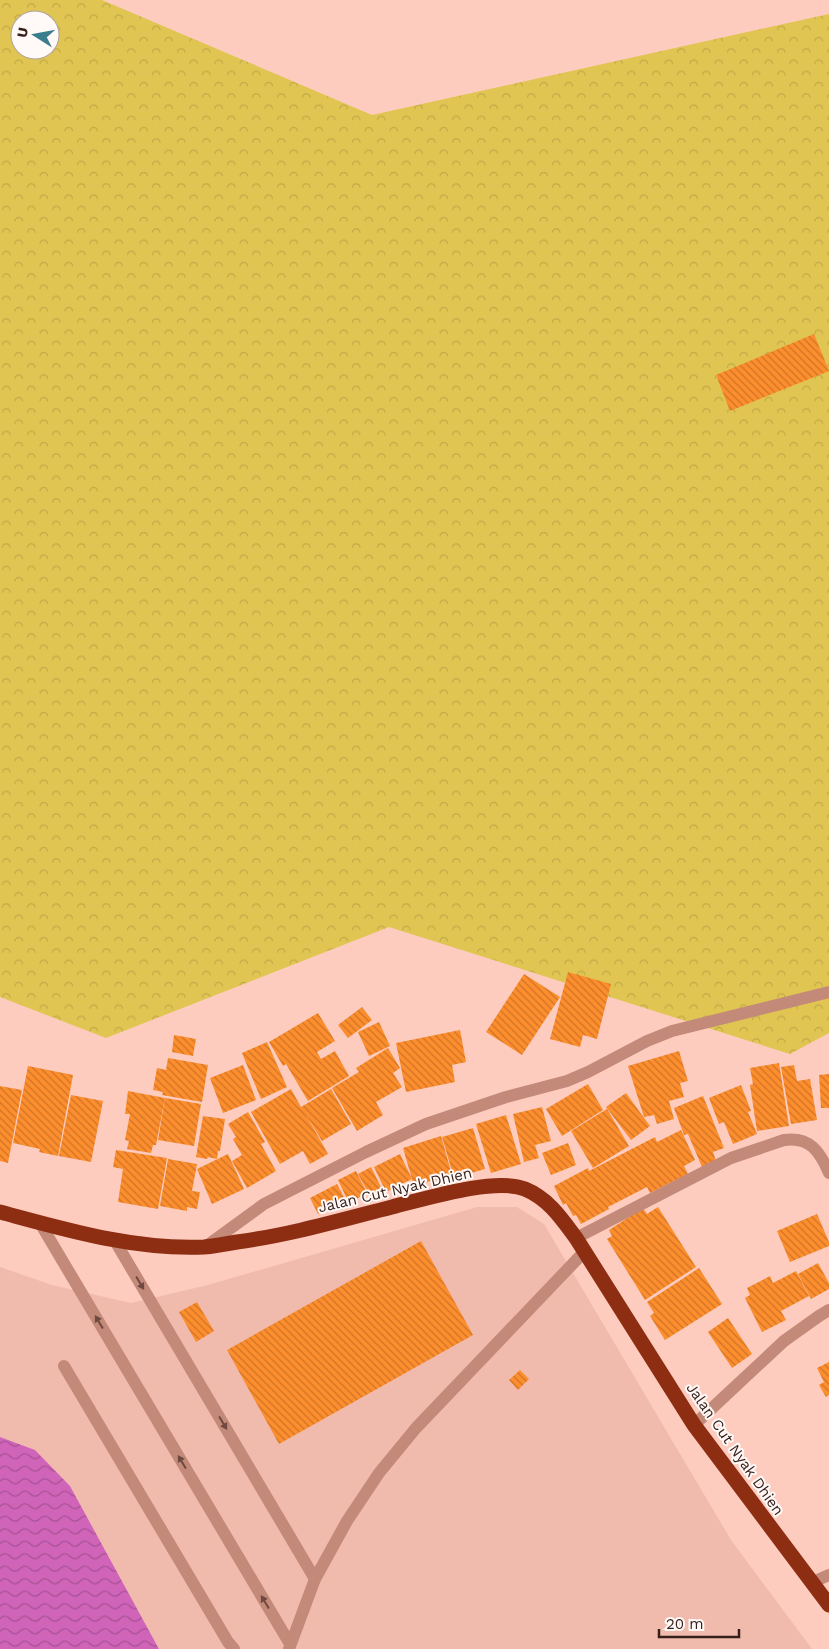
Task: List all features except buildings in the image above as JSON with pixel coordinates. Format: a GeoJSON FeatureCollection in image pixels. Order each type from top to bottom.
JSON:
{"type":"FeatureCollection","features":[{"type":"Feature","properties":{"kind":"highway","name":"Jalan Cut Nyak Dhien"},"geometry":{"type":"LineString","coordinates":[[0,1212],[115,1241],[158,1247],[205,1247],[272,1237],[460,1190],[496,1186],[524,1189],[542,1198],[559,1214],[694,1425],[829,1605]]}},
{"type":"Feature","properties":{"kind":"street"},"geometry":{"type":"LineString","coordinates":[[205,1247],[264,1204],[426,1124],[506,1097],[567,1081],[672,1030],[829,992]]}},
{"type":"Feature","properties":{"kind":"street"},"geometry":{"type":"LineString","coordinates":[[576,1238],[731,1158],[784,1140],[803,1141],[813,1147],[821,1155],[829,1173]]}},
{"type":"Feature","properties":{"kind":"street"},"geometry":{"type":"LineString","coordinates":[[40,1223],[290,1646]]}},
{"type":"Feature","properties":{"kind":"street"},"geometry":{"type":"LineString","coordinates":[[115,1241],[315,1579]]}},
{"type":"Feature","properties":{"kind":"street"},"geometry":{"type":"LineString","coordinates":[[290,1646],[315,1579],[347,1521],[379,1473],[416,1428],[584,1252]]}},
{"type":"Feature","properties":{"kind":"street"},"geometry":{"type":"LineString","coordinates":[[694,1425],[784,1341],[829,1310]]}},
{"type":"Feature","properties":{"kind":"street"},"geometry":{"type":"LineString","coordinates":[[64,1366],[228,1642],[234,1649]]}},
{"type":"Feature","properties":{"kind":"street"},"geometry":{"type":"LineString","coordinates":[[811,1583],[829,1575]]}},
{"type":"Feature","properties":{"kind":"shaded area"},"geometry":{"type":"Polygon","coordinates":[[[477,1207],[517,1207],[544,1224],[731,1540],[812,1649],[159,1649],[70,1486],[35,1450],[0,1437],[0,1267],[52,1285],[131,1303],[208,1285],[477,1207]]]}},
{"type":"Feature","properties":{"kind":"green space"},"geometry":{"type":"Polygon","coordinates":[[[0,0],[102,0],[372,115],[829,14],[829,1033],[790,1054],[389,927],[106,1038],[0,997],[0,0]]]}},
{"type":"Feature","properties":{"kind":"water"},"geometry":{"type":"Polygon","coordinates":[[[0,1437],[35,1450],[70,1486],[159,1649],[0,1649],[0,1437]]]}}]}
